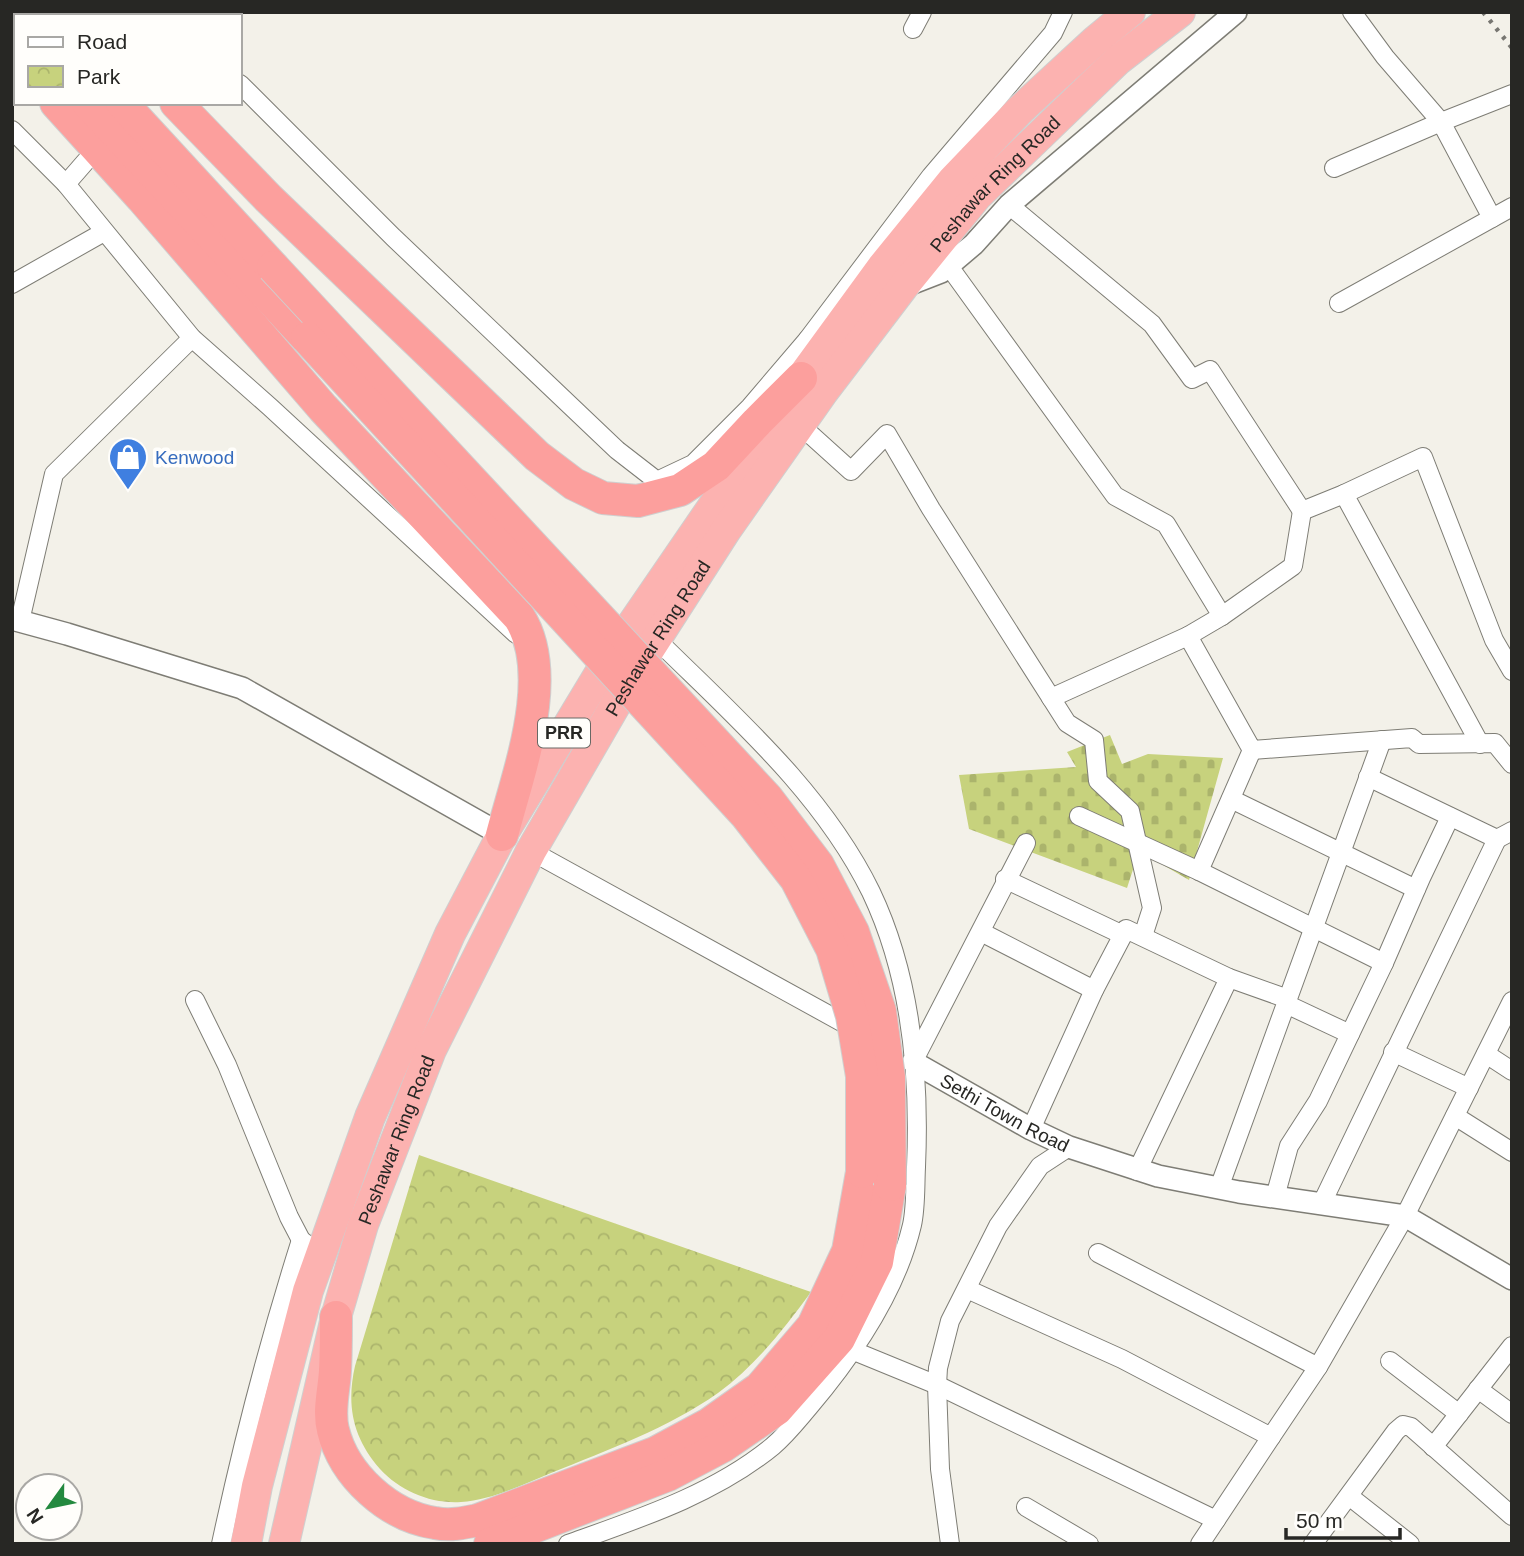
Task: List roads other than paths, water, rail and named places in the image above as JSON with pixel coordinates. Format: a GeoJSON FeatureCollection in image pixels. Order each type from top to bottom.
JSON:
{"type":"FeatureCollection","features":[{"type":"Feature","properties":{"kind":"highway","name":"Peshawar Ring Road"},"geometry":{"type":"LineString","coordinates":[[246,1544],[267,1447],[308,1291],[311,1247],[450,933],[502,835],[608,658],[802,378],[820,338],[883,267],[952,181],[1020,110],[1130,12]]}},
{"type":"Feature","properties":{"kind":"highway","name":"Peshawar Ring Road"},"geometry":{"type":"LineString","coordinates":[[284,1544],[336,1317],[363,1225],[432,1050],[531,851],[631,678],[726,530],[800,425],[903,286],[977,196],[1118,60],[1180,12]]}},
{"type":"Feature","properties":{"kind":"highway"},"geometry":{"type":"LineString","coordinates":[[58,105],[142,198],[323,408],[519,617],[527,630],[534,651],[535,696],[502,835]]}},
{"type":"Feature","properties":{"kind":"highway"},"geometry":{"type":"LineString","coordinates":[[90,105],[746,815],[796,878],[832,949],[852,1016],[876,1178],[877,1262],[839,1339],[776,1409],[723,1446],[667,1475],[490,1544]]}},
{"type":"Feature","properties":{"kind":"highway"},"geometry":{"type":"LineString","coordinates":[[124,105],[766,798],[818,865],[853,932],[880,1011],[889,1077],[876,1178],[848,1251],[813,1326],[760,1388],[709,1424],[655,1453],[478,1520],[444,1524],[412,1517],[387,1504],[354,1473],[333,1430],[331,1414],[336,1317]]}},
{"type":"Feature","properties":{"kind":"highway"},"geometry":{"type":"LineString","coordinates":[[178,105],[268,198],[537,456],[574,484],[603,498],[638,501],[680,490],[716,466],[802,378]]}},
{"type":"Feature","properties":{"kind":"street"},"geometry":{"type":"LineString","coordinates":[[913,29],[922,12]]}},
{"type":"Feature","properties":{"kind":"street"},"geometry":{"type":"LineString","coordinates":[[242,86],[402,246],[617,450],[657,481],[692,464],[820,338],[931,176],[1053,33],[1063,12]]}},
{"type":"Feature","properties":{"kind":"street"},"geometry":{"type":"LineString","coordinates":[[903,286],[941,272],[974,244],[1009,205],[1236,12]]}},
{"type":"Feature","properties":{"kind":"street"},"geometry":{"type":"LineString","coordinates":[[1352,12],[1385,57],[1441,122],[1492,218]]}},
{"type":"Feature","properties":{"kind":"street"},"geometry":{"type":"LineString","coordinates":[[1334,168],[1512,94]]}},
{"type":"Feature","properties":{"kind":"street"},"geometry":{"type":"LineString","coordinates":[[12,130],[66,184],[192,338],[271,407],[534,651]]}},
{"type":"Feature","properties":{"kind":"street"},"geometry":{"type":"LineString","coordinates":[[66,184],[86,161]]}},
{"type":"Feature","properties":{"kind":"street"},"geometry":{"type":"LineString","coordinates":[[1009,205],[1152,324],[1192,379],[1210,370],[1302,511],[1293,566],[1222,616],[1188,636],[1051,698]]}},
{"type":"Feature","properties":{"kind":"street"},"geometry":{"type":"LineString","coordinates":[[1339,303],[1512,207]]}},
{"type":"Feature","properties":{"kind":"street"},"geometry":{"type":"LineString","coordinates":[[12,284],[104,232]]}},
{"type":"Feature","properties":{"kind":"street"},"geometry":{"type":"LineString","coordinates":[[948,265],[1115,496],[1166,524],[1222,616]]}},
{"type":"Feature","properties":{"kind":"street"},"geometry":{"type":"LineString","coordinates":[[192,338],[54,474],[16,620],[242,688],[502,835]]}},
{"type":"Feature","properties":{"kind":"street"},"geometry":{"type":"LineString","coordinates":[[800,425],[851,471],[887,434],[931,509],[1067,723],[1094,740],[1098,781],[1130,811],[1152,908],[1143,936]]}},
{"type":"Feature","properties":{"kind":"street"},"geometry":{"type":"LineString","coordinates":[[1302,511],[1423,457],[1494,640],[1512,671]]}},
{"type":"Feature","properties":{"kind":"street"},"geometry":{"type":"LineString","coordinates":[[1344,494],[1495,742],[1512,764]]}},
{"type":"Feature","properties":{"kind":"street"},"geometry":{"type":"LineString","coordinates":[[1188,636],[1252,750]]}},
{"type":"Feature","properties":{"kind":"street"},"geometry":{"type":"LineString","coordinates":[[568,1544],[708,1488],[748,1464],[790,1430],[854,1350],[900,1263],[912,1224],[918,1137],[913,1062],[901,978],[870,891],[837,836],[799,782],[656,639]]}},
{"type":"Feature","properties":{"kind":"street"},"geometry":{"type":"LineString","coordinates":[[1252,750],[1412,738],[1419,744],[1495,742]]}},
{"type":"Feature","properties":{"kind":"street"},"geometry":{"type":"LineString","coordinates":[[1220,1188],[1382,740]]}},
{"type":"Feature","properties":{"kind":"street"},"geometry":{"type":"LineString","coordinates":[[1199,871],[1252,750]]}},
{"type":"Feature","properties":{"kind":"street"},"geometry":{"type":"LineString","coordinates":[[1321,1205],[1393,1052],[1504,835],[1450,817],[1368,777]]}},
{"type":"Feature","properties":{"kind":"street"},"geometry":{"type":"LineString","coordinates":[[1231,799],[1416,889]]}},
{"type":"Feature","properties":{"kind":"street"},"geometry":{"type":"LineString","coordinates":[[1079,816],[1199,871],[1384,963]]}},
{"type":"Feature","properties":{"kind":"street"},"geometry":{"type":"LineString","coordinates":[[1275,1198],[1289,1146],[1318,1101],[1450,817]]}},
{"type":"Feature","properties":{"kind":"street"},"geometry":{"type":"LineString","coordinates":[[913,1062],[1026,843]]}},
{"type":"Feature","properties":{"kind":"street","name":"Sethi Town Road"},"geometry":{"type":"LineString","coordinates":[[531,851],[1031,1129],[1069,1147],[1137,1171],[1275,1198],[1405,1216],[1512,1279]]}},
{"type":"Feature","properties":{"kind":"street"},"geometry":{"type":"LineString","coordinates":[[1006,879],[1123,935]]}},
{"type":"Feature","properties":{"kind":"street"},"geometry":{"type":"LineString","coordinates":[[1031,1129],[1094,990],[1126,929],[1287,1002],[1350,1034]]}},
{"type":"Feature","properties":{"kind":"street"},"geometry":{"type":"LineString","coordinates":[[981,932],[1094,990]]}},
{"type":"Feature","properties":{"kind":"street"},"geometry":{"type":"LineString","coordinates":[[1137,1171],[1230,978]]}},
{"type":"Feature","properties":{"kind":"street"},"geometry":{"type":"LineString","coordinates":[[195,1000],[227,1065],[289,1217],[311,1247],[269,1341],[221,1544]]}},
{"type":"Feature","properties":{"kind":"street"},"geometry":{"type":"LineString","coordinates":[[1200,1544],[1318,1367],[1405,1216],[1512,1001]]}},
{"type":"Feature","properties":{"kind":"street"},"geometry":{"type":"LineString","coordinates":[[1393,1052],[1469,1088]]}},
{"type":"Feature","properties":{"kind":"street"},"geometry":{"type":"LineString","coordinates":[[1486,1054],[1512,1071]]}},
{"type":"Feature","properties":{"kind":"street"},"geometry":{"type":"LineString","coordinates":[[1455,1116],[1512,1152]]}},
{"type":"Feature","properties":{"kind":"street"},"geometry":{"type":"LineString","coordinates":[[950,1544],[940,1469],[937,1385],[938,1368],[950,1321],[998,1226],[1040,1166],[1069,1147]]}},
{"type":"Feature","properties":{"kind":"street"},"geometry":{"type":"LineString","coordinates":[[1098,1254],[1318,1367]]}},
{"type":"Feature","properties":{"kind":"street"},"geometry":{"type":"LineString","coordinates":[[967,1289],[1122,1359],[1271,1437]]}},
{"type":"Feature","properties":{"kind":"street"},"geometry":{"type":"LineString","coordinates":[[1433,1447],[1512,1346]]}},
{"type":"Feature","properties":{"kind":"street"},"geometry":{"type":"LineString","coordinates":[[854,1350],[937,1385],[1216,1520]]}},
{"type":"Feature","properties":{"kind":"street"},"geometry":{"type":"LineString","coordinates":[[1390,1361],[1459,1414]]}},
{"type":"Feature","properties":{"kind":"street"},"geometry":{"type":"LineString","coordinates":[[1478,1389],[1512,1414]]}},
{"type":"Feature","properties":{"kind":"street"},"geometry":{"type":"LineString","coordinates":[[1314,1544],[1403,1425],[1411,1427],[1512,1516]]}},
{"type":"Feature","properties":{"kind":"street"},"geometry":{"type":"LineString","coordinates":[[1349,1496],[1410,1544]]}},
{"type":"Feature","properties":{"kind":"street"},"geometry":{"type":"LineString","coordinates":[[1026,1507],[1090,1544]]}},
{"type":"Feature","properties":{"kind":"railway"},"geometry":{"type":"LineString","coordinates":[[1483,12],[1512,48]]}},
{"type":"Feature","properties":{"kind":"place","name":"Kenwood"},"geometry":{"type":"Point","coordinates":[128,491]}}]}
